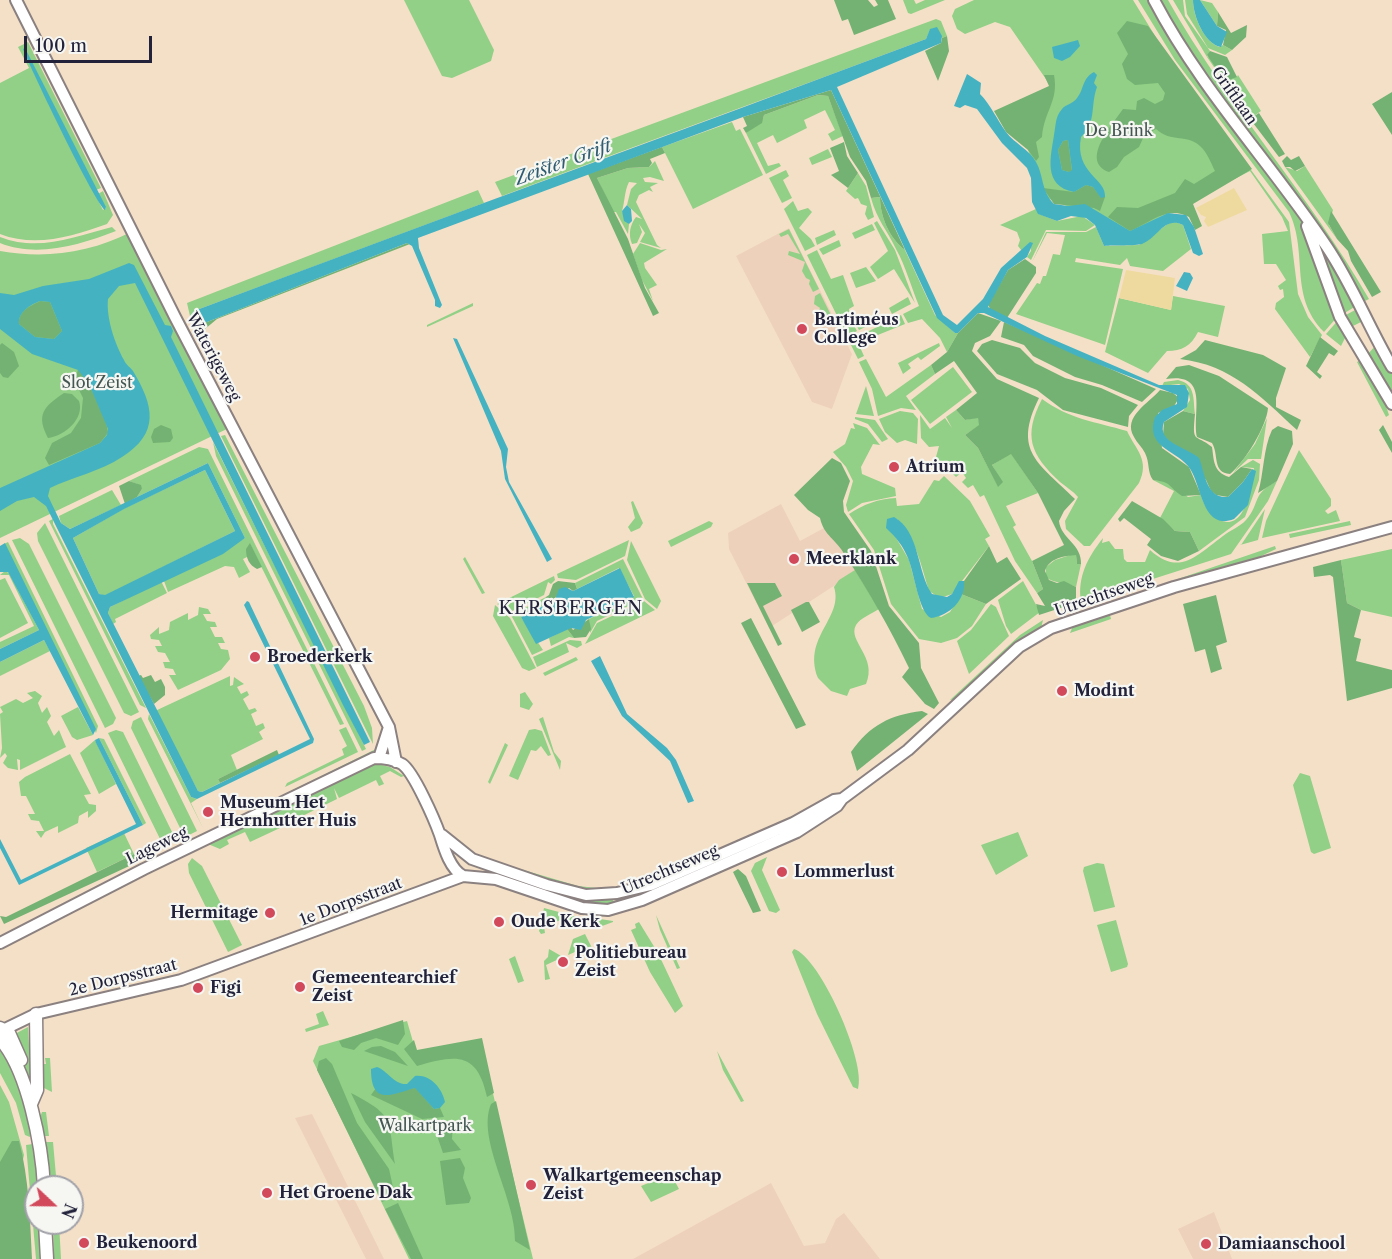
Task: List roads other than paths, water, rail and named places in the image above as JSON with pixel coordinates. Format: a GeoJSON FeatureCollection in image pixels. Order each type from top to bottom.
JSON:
{"type":"FeatureCollection","features":[{"type":"Feature","properties":{"kind":"main road","name":"Waterigeweg"},"geometry":{"type":"LineString","coordinates":[[16,0],[175,316],[389,727],[396,762],[410,774],[439,833],[444,850],[458,873],[463,876]]}},
{"type":"Feature","properties":{"kind":"main road","name":"Griftlaan"},"geometry":{"type":"LineString","coordinates":[[1154,0],[1167,26],[1228,117],[1327,246],[1392,367]]}},
{"type":"Feature","properties":{"kind":"main road","name":"Griftlaan"},"geometry":{"type":"LineString","coordinates":[[1295,205],[1309,230],[1340,317],[1392,404]]}},
{"type":"Feature","properties":{"kind":"main road","name":"Utrechtseweg"},"geometry":{"type":"LineString","coordinates":[[463,876],[496,879],[582,908],[608,910],[642,900],[797,832],[837,806],[842,799],[908,750],[1020,647],[1051,628],[1174,587],[1392,527]]}},
{"type":"Feature","properties":{"kind":"main road"},"geometry":{"type":"LineString","coordinates":[[389,727],[379,758],[396,762]]}},
{"type":"Feature","properties":{"kind":"main road","name":"Lageweg"},"geometry":{"type":"LineString","coordinates":[[0,943],[144,868],[368,760],[379,758]]}},
{"type":"Feature","properties":{"kind":"main road","name":"Utrechtseweg"},"geometry":{"type":"LineString","coordinates":[[465,855],[564,890],[595,895],[628,891],[651,885],[793,823],[834,800],[842,799]]}},
{"type":"Feature","properties":{"kind":"main road","name":"Waterigeweg"},"geometry":{"type":"LineString","coordinates":[[439,833],[465,855]]}},
{"type":"Feature","properties":{"kind":"main road","name":"1e Dorpsstraat"},"geometry":{"type":"LineString","coordinates":[[250,955],[463,876]]}},
{"type":"Feature","properties":{"kind":"main road","name":"2e Dorpsstraat"},"geometry":{"type":"LineString","coordinates":[[2,1032],[36,1014],[148,989],[250,955]]}},
{"type":"Feature","properties":{"kind":"main road"},"geometry":{"type":"LineString","coordinates":[[31,1104],[37,1090],[36,1014]]}},
{"type":"Feature","properties":{"kind":"main road"},"geometry":{"type":"LineString","coordinates":[[2,1032],[24,1068],[39,1139],[43,1175]]}},
{"type":"Feature","properties":{"kind":"main road"},"geometry":{"type":"LineString","coordinates":[[46,1235],[47,1259]]}},
{"type":"Feature","properties":{"kind":"water"},"geometry":{"type":"Polygon","coordinates":[[[1193,0],[1200,0],[1217,26],[1227,32],[1221,47],[1215,45],[1205,35],[1195,13],[1193,0]]]}},
{"type":"Feature","properties":{"kind":"water"},"geometry":{"type":"Polygon","coordinates":[[[937,27],[942,36],[941,43],[837,87],[943,315],[957,325],[983,299],[1001,268],[1030,242],[1033,243],[1027,257],[1008,270],[988,307],[1045,336],[1159,385],[1185,385],[1189,393],[1187,407],[1164,422],[1164,435],[1168,440],[1199,458],[1208,484],[1215,494],[1221,497],[1228,497],[1252,469],[1256,471],[1248,505],[1234,519],[1223,521],[1215,518],[1209,512],[1188,466],[1162,446],[1154,435],[1155,417],[1162,410],[1177,404],[1177,395],[1077,356],[984,313],[978,313],[958,333],[937,318],[831,90],[743,117],[418,238],[419,248],[442,305],[440,308],[435,306],[435,300],[412,246],[407,243],[202,324],[193,322],[190,316],[194,311],[926,39],[930,29],[937,27]]]}},
{"type":"Feature","properties":{"kind":"water"},"geometry":{"type":"Polygon","coordinates":[[[1078,40],[1080,46],[1070,57],[1062,61],[1054,58],[1052,47],[1078,40]]]}},
{"type":"Feature","properties":{"kind":"water"},"geometry":{"type":"Polygon","coordinates":[[[25,48],[106,207],[105,210],[99,203],[64,136],[28,62],[23,49],[25,48]]]}},
{"type":"Feature","properties":{"kind":"water"},"geometry":{"type":"Polygon","coordinates":[[[1094,72],[1097,75],[1094,83],[1097,87],[1091,120],[1081,137],[1080,149],[1086,167],[1104,191],[1105,197],[1101,198],[1093,187],[1086,185],[1074,192],[1064,189],[1057,184],[1051,169],[1051,152],[1058,115],[1064,107],[1074,102],[1094,72]],[[1068,140],[1063,141],[1058,150],[1062,170],[1069,172],[1072,170],[1068,140]]]}},
{"type":"Feature","properties":{"kind":"water"},"geometry":{"type":"Polygon","coordinates":[[[967,74],[981,83],[980,94],[1006,132],[1033,157],[1039,167],[1047,194],[1054,204],[1068,206],[1085,204],[1130,231],[1168,213],[1186,215],[1194,227],[1203,254],[1199,256],[1193,253],[1183,225],[1176,223],[1166,225],[1142,244],[1104,246],[1095,225],[1086,218],[1071,216],[1057,221],[1038,214],[1032,202],[1031,178],[1027,168],[1002,143],[977,109],[965,105],[960,108],[954,106],[967,74]]]}},
{"type":"Feature","properties":{"kind":"water"},"geometry":{"type":"Polygon","coordinates":[[[627,205],[631,209],[632,221],[629,224],[624,221],[622,211],[627,205]]]}},
{"type":"Feature","properties":{"kind":"water"},"geometry":{"type":"Polygon","coordinates":[[[129,263],[134,265],[165,325],[171,326],[173,331],[171,337],[370,742],[364,745],[343,705],[135,283],[119,286],[108,299],[108,314],[114,339],[140,384],[149,407],[148,428],[143,438],[122,457],[50,488],[48,496],[61,523],[70,529],[208,463],[245,538],[223,554],[110,607],[108,613],[198,791],[202,792],[310,739],[244,605],[247,601],[314,739],[313,743],[197,799],[191,797],[46,506],[34,497],[17,501],[0,511],[0,488],[100,443],[107,435],[108,429],[89,384],[78,370],[32,354],[0,329],[0,293],[14,295],[43,286],[89,279],[129,263]],[[40,301],[20,316],[19,324],[35,337],[54,339],[62,331],[50,302],[40,301]],[[205,470],[124,509],[73,538],[99,594],[105,595],[235,531],[205,470]]]}},
{"type":"Feature","properties":{"kind":"water"},"geometry":{"type":"Polygon","coordinates":[[[1184,272],[1190,273],[1193,278],[1187,291],[1176,286],[1184,272]]]}},
{"type":"Feature","properties":{"kind":"water"},"geometry":{"type":"Polygon","coordinates":[[[453,338],[457,339],[508,449],[506,467],[509,482],[552,559],[547,562],[505,479],[501,451],[453,338]]]}},
{"type":"Feature","properties":{"kind":"water"},"geometry":{"type":"Polygon","coordinates":[[[894,517],[909,532],[923,575],[932,594],[947,597],[952,594],[959,581],[964,581],[959,601],[938,617],[931,618],[927,615],[906,554],[886,528],[887,519],[894,517]]]}},
{"type":"Feature","properties":{"kind":"water"},"geometry":{"type":"Polygon","coordinates":[[[5,543],[96,729],[93,735],[44,640],[0,662],[0,649],[39,630],[8,572],[0,572],[0,546],[5,543]]]}},
{"type":"Feature","properties":{"kind":"water"},"geometry":{"type":"Polygon","coordinates":[[[620,568],[634,597],[586,620],[581,630],[571,628],[536,644],[521,617],[555,600],[559,589],[565,587],[573,591],[620,568]]]}},
{"type":"Feature","properties":{"kind":"water"},"geometry":{"type":"Polygon","coordinates":[[[600,656],[627,714],[667,748],[676,760],[694,801],[688,803],[670,761],[622,716],[591,661],[600,656]]]}},
{"type":"Feature","properties":{"kind":"water"},"geometry":{"type":"Polygon","coordinates":[[[99,738],[143,825],[19,885],[0,848],[0,839],[21,880],[136,824],[96,743],[95,740],[99,738]]]}},
{"type":"Feature","properties":{"kind":"water"},"geometry":{"type":"Polygon","coordinates":[[[377,1067],[402,1084],[407,1084],[415,1076],[426,1077],[438,1087],[445,1102],[440,1108],[434,1109],[415,1088],[391,1095],[379,1093],[372,1081],[371,1069],[377,1067]]]}},
{"type":"Feature","properties":{"kind":"place","name":"Bartiméus College"},"geometry":{"type":"Point","coordinates":[802,329]}},
{"type":"Feature","properties":{"kind":"place","name":"Atrium"},"geometry":{"type":"Point","coordinates":[894,467]}},
{"type":"Feature","properties":{"kind":"place","name":"Meerklank"},"geometry":{"type":"Point","coordinates":[794,559]}},
{"type":"Feature","properties":{"kind":"place","name":"Broederkerk"},"geometry":{"type":"Point","coordinates":[255,657]}},
{"type":"Feature","properties":{"kind":"place","name":"Modint"},"geometry":{"type":"Point","coordinates":[1062,691]}},
{"type":"Feature","properties":{"kind":"place","name":"Museum Het Hernhutter Huis"},"geometry":{"type":"Point","coordinates":[208,812]}},
{"type":"Feature","properties":{"kind":"place","name":"Lommerlust"},"geometry":{"type":"Point","coordinates":[782,872]}},
{"type":"Feature","properties":{"kind":"place","name":"Hermitage"},"geometry":{"type":"Point","coordinates":[270,913]}},
{"type":"Feature","properties":{"kind":"place","name":"Oude Kerk"},"geometry":{"type":"Point","coordinates":[499,922]}},
{"type":"Feature","properties":{"kind":"place","name":"Politiebureau Zeist"},"geometry":{"type":"Point","coordinates":[563,962]}},
{"type":"Feature","properties":{"kind":"place","name":"Gemeentearchief Zeist"},"geometry":{"type":"Point","coordinates":[300,987]}},
{"type":"Feature","properties":{"kind":"place","name":"Figi"},"geometry":{"type":"Point","coordinates":[198,988]}},
{"type":"Feature","properties":{"kind":"place","name":"Walkartgemeenschap Zeist"},"geometry":{"type":"Point","coordinates":[531,1185]}},
{"type":"Feature","properties":{"kind":"place","name":"Het Groene Dak"},"geometry":{"type":"Point","coordinates":[267,1193]}},
{"type":"Feature","properties":{"kind":"place","name":"Beukenoord"},"geometry":{"type":"Point","coordinates":[84,1243]}},
{"type":"Feature","properties":{"kind":"place","name":"Damiaanschool"},"geometry":{"type":"Point","coordinates":[1206,1244]}},
{"type":"Feature","properties":{"kind":"district","name":"KERSBERGEN"},"geometry":{"type":"Point","coordinates":[571,609]}},
{"type":"Feature","properties":{"kind":"park label","name":"De Brink"},"geometry":{"type":"Point","coordinates":[1119,131]}},
{"type":"Feature","properties":{"kind":"park label","name":"Slot Zeist"},"geometry":{"type":"Point","coordinates":[97,383]}},
{"type":"Feature","properties":{"kind":"park label","name":"Walkartpark"},"geometry":{"type":"Point","coordinates":[425,1126]}},
{"type":"Feature","properties":{"kind":"water label","name":"Zeister Grift"},"geometry":{"type":"Point","coordinates":[563,163]}}]}
